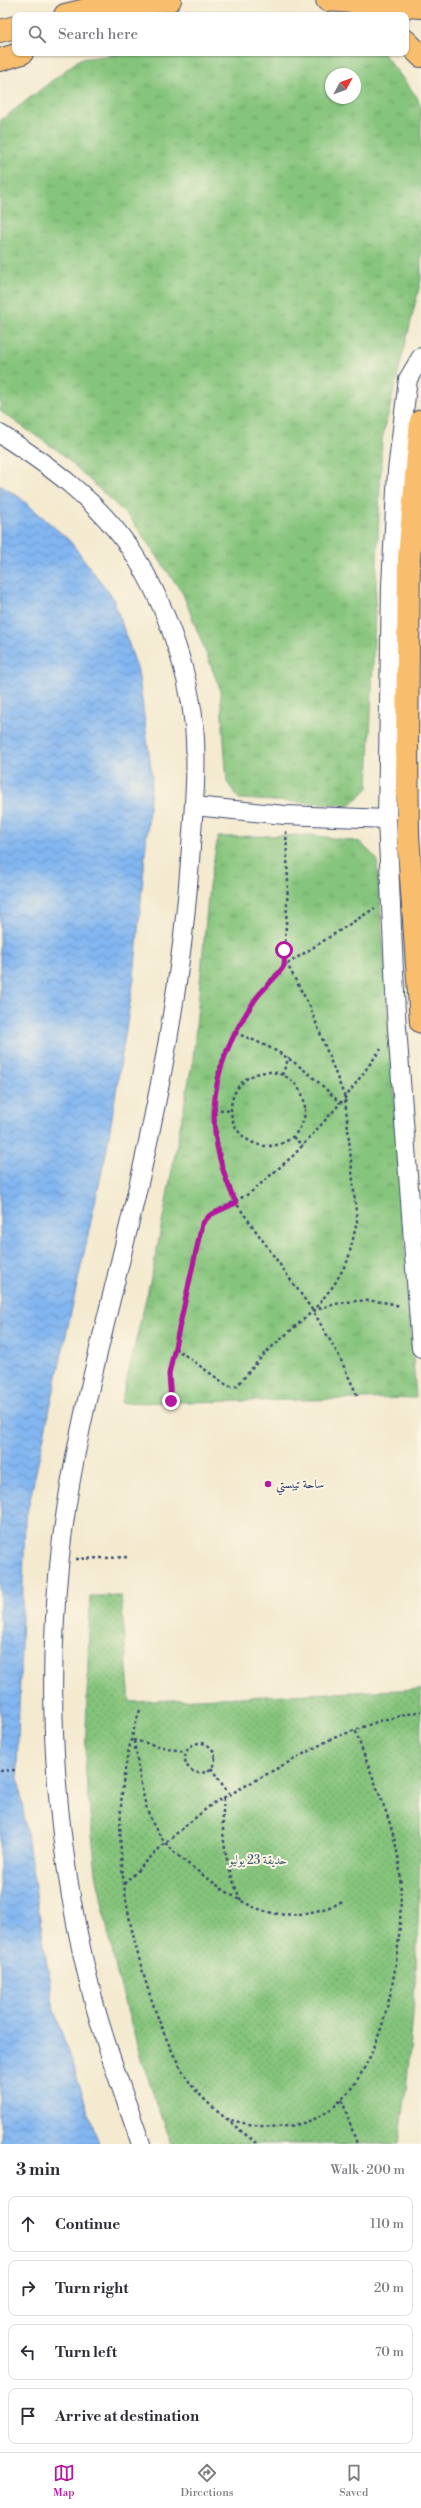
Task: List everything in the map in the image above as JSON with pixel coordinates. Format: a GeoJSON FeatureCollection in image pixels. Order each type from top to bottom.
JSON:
{"type":"FeatureCollection","features":[{"type":"Feature","properties":{"kind":"main road"},"geometry":{"type":"LineString","coordinates":[[78,12],[170,0]]}},
{"type":"Feature","properties":{"kind":"main road"},"geometry":{"type":"LineString","coordinates":[[327,0],[382,2],[421,7]]}},
{"type":"Feature","properties":{"kind":"main road"},"geometry":{"type":"LineString","coordinates":[[0,31],[12,28]]}},
{"type":"Feature","properties":{"kind":"main road"},"geometry":{"type":"LineString","coordinates":[[409,31],[421,32]]}},
{"type":"Feature","properties":{"kind":"main road"},"geometry":{"type":"LineString","coordinates":[[409,44],[421,56]]}},
{"type":"Feature","properties":{"kind":"main road"},"geometry":{"type":"LineString","coordinates":[[0,60],[13,56]]}},
{"type":"Feature","properties":{"kind":"main road"},"geometry":{"type":"LineString","coordinates":[[421,421],[409,558],[407,746],[408,835],[421,1022]]}},
{"type":"Feature","properties":{"kind":"street"},"geometry":{"type":"LineString","coordinates":[[421,357],[408,379],[397,471],[391,586],[387,819],[396,998],[421,1348]]}},
{"type":"Feature","properties":{"kind":"street"},"geometry":{"type":"LineString","coordinates":[[0,434],[69,481],[99,509],[130,549],[152,589],[171,630],[185,675],[194,725],[194,806],[187,912],[176,993],[150,1133],[81,1427],[68,1491],[60,1560],[55,1625],[54,1750],[65,1863],[78,1934],[95,2007],[141,2144]]}},
{"type":"Feature","properties":{"kind":"street"},"geometry":{"type":"LineString","coordinates":[[194,806],[285,815],[387,819]]}},
{"type":"Feature","properties":{"kind":"street"},"geometry":{"type":"LineString","coordinates":[[396,998],[419,997]]}},
{"type":"Feature","properties":{"kind":"path"},"geometry":{"type":"LineString","coordinates":[[284,966],[288,883],[285,815]]}},
{"type":"Feature","properties":{"kind":"path"},"geometry":{"type":"LineString","coordinates":[[357,1395],[339,1356],[313,1311],[236,1203],[227,1181],[218,1146],[214,1109],[218,1072],[224,1054],[257,997],[284,966],[390,898]]}},
{"type":"Feature","properties":{"kind":"path"},"geometry":{"type":"LineString","coordinates":[[175,1348],[228,1386],[234,1387],[240,1384],[266,1352],[313,1311],[343,1271],[355,1237],[357,1206],[345,1098],[310,1008],[287,964]]}},
{"type":"Feature","properties":{"kind":"path"},"geometry":{"type":"LineString","coordinates":[[171,1401],[168,1381],[202,1224],[210,1215],[236,1203],[270,1177],[303,1146],[345,1098],[398,1026]]}},
{"type":"Feature","properties":{"kind":"path"},"geometry":{"type":"LineString","coordinates":[[235,1033],[254,1039],[289,1057],[305,1068],[340,1103]]}},
{"type":"Feature","properties":{"kind":"path"},"geometry":{"type":"LineString","coordinates":[[282,1075],[289,1057]]}},
{"type":"Feature","properties":{"kind":"path"},"geometry":{"type":"LineString","coordinates":[[264,1073],[282,1075],[297,1086],[305,1103],[303,1121],[293,1137],[277,1146],[258,1145],[242,1136],[232,1120],[231,1111],[234,1093],[246,1079],[264,1073]]}},
{"type":"Feature","properties":{"kind":"path"},"geometry":{"type":"LineString","coordinates":[[214,1109],[231,1111]]}},
{"type":"Feature","properties":{"kind":"path"},"geometry":{"type":"LineString","coordinates":[[293,1137],[303,1146]]}},
{"type":"Feature","properties":{"kind":"path"},"geometry":{"type":"LineString","coordinates":[[313,1311],[327,1305],[356,1300],[396,1305],[419,1311]]}},
{"type":"Feature","properties":{"kind":"path"},"geometry":{"type":"LineString","coordinates":[[60,1560],[130,1557]]}},
{"type":"Feature","properties":{"kind":"path"},"geometry":{"type":"LineString","coordinates":[[140,1710],[130,1740],[121,1789],[120,1824],[127,1910],[141,1966],[169,2045],[191,2084],[257,2144]]}},
{"type":"Feature","properties":{"kind":"path"},"geometry":{"type":"LineString","coordinates":[[124,1884],[165,1843],[212,1804],[224,1797],[308,1750],[355,1729],[421,1711]]}},
{"type":"Feature","properties":{"kind":"path"},"geometry":{"type":"LineString","coordinates":[[230,2120],[266,2126],[298,2124],[326,2113],[342,2100],[360,2075],[383,2020],[396,1956],[400,1901],[400,1873],[391,1829],[355,1729]]}},
{"type":"Feature","properties":{"kind":"path"},"geometry":{"type":"LineString","coordinates":[[130,1740],[185,1752]]}},
{"type":"Feature","properties":{"kind":"path"},"geometry":{"type":"LineString","coordinates":[[134,1741],[150,1815],[165,1843],[179,1857],[242,1903],[265,1912],[289,1915],[320,1911],[343,1902]]}},
{"type":"Feature","properties":{"kind":"path"},"geometry":{"type":"LineString","coordinates":[[198,1742],[208,1745],[215,1753],[214,1764],[211,1768],[202,1773],[192,1771],[185,1762],[185,1752],[192,1744],[198,1742]]}},
{"type":"Feature","properties":{"kind":"path"},"geometry":{"type":"LineString","coordinates":[[211,1768],[230,1794]]}},
{"type":"Feature","properties":{"kind":"path"},"geometry":{"type":"LineString","coordinates":[[0,1771],[17,1770]]}},
{"type":"Feature","properties":{"kind":"path"},"geometry":{"type":"LineString","coordinates":[[224,1797],[222,1833],[224,1851],[228,1869],[242,1903]]}},
{"type":"Feature","properties":{"kind":"path"},"geometry":{"type":"LineString","coordinates":[[342,2100],[357,2144]]}},
{"type":"Feature","properties":{"kind":"green space"},"geometry":{"type":"Polygon","coordinates":[[[104,56],[385,56],[417,97],[421,108],[421,280],[382,439],[368,788],[350,805],[239,799],[227,782],[220,689],[183,594],[131,519],[61,453],[0,411],[0,121],[80,59],[104,56]]]}},
{"type":"Feature","properties":{"kind":"green space"},"geometry":{"type":"Polygon","coordinates":[[[311,835],[360,842],[377,859],[416,1398],[121,1403],[154,1265],[193,1059],[209,886],[218,837],[311,835]]]}},
{"type":"Feature","properties":{"kind":"green space","name":"حديقة 23 يوليو"},"geometry":{"type":"Polygon","coordinates":[[[90,1596],[121,1596],[130,1702],[421,1689],[420,1860],[416,1974],[412,2031],[399,2144],[172,2144],[141,2059],[116,1970],[96,1873],[85,1765],[90,1596]]]}},
{"type":"Feature","properties":{"kind":"water"},"geometry":{"type":"Polygon","coordinates":[[[0,485],[19,497],[69,540],[113,598],[138,671],[152,776],[134,978],[107,1148],[25,1522],[17,1770],[54,2010],[99,2144],[0,2144],[0,485]]]}},
{"type":"Feature","properties":{"kind":"place","name":"ساحة تيبستي"},"geometry":{"type":"Point","coordinates":[268,1484]}},
{"type":"Feature","properties":{"kind":"route"},"geometry":{"type":"LineString","coordinates":[[171,1401],[168,1381],[169,1374],[202,1224],[210,1215],[236,1203],[227,1181],[215,1128],[214,1109],[218,1072],[224,1054],[249,1009],[266,985],[284,966],[284,950]]}}]}
